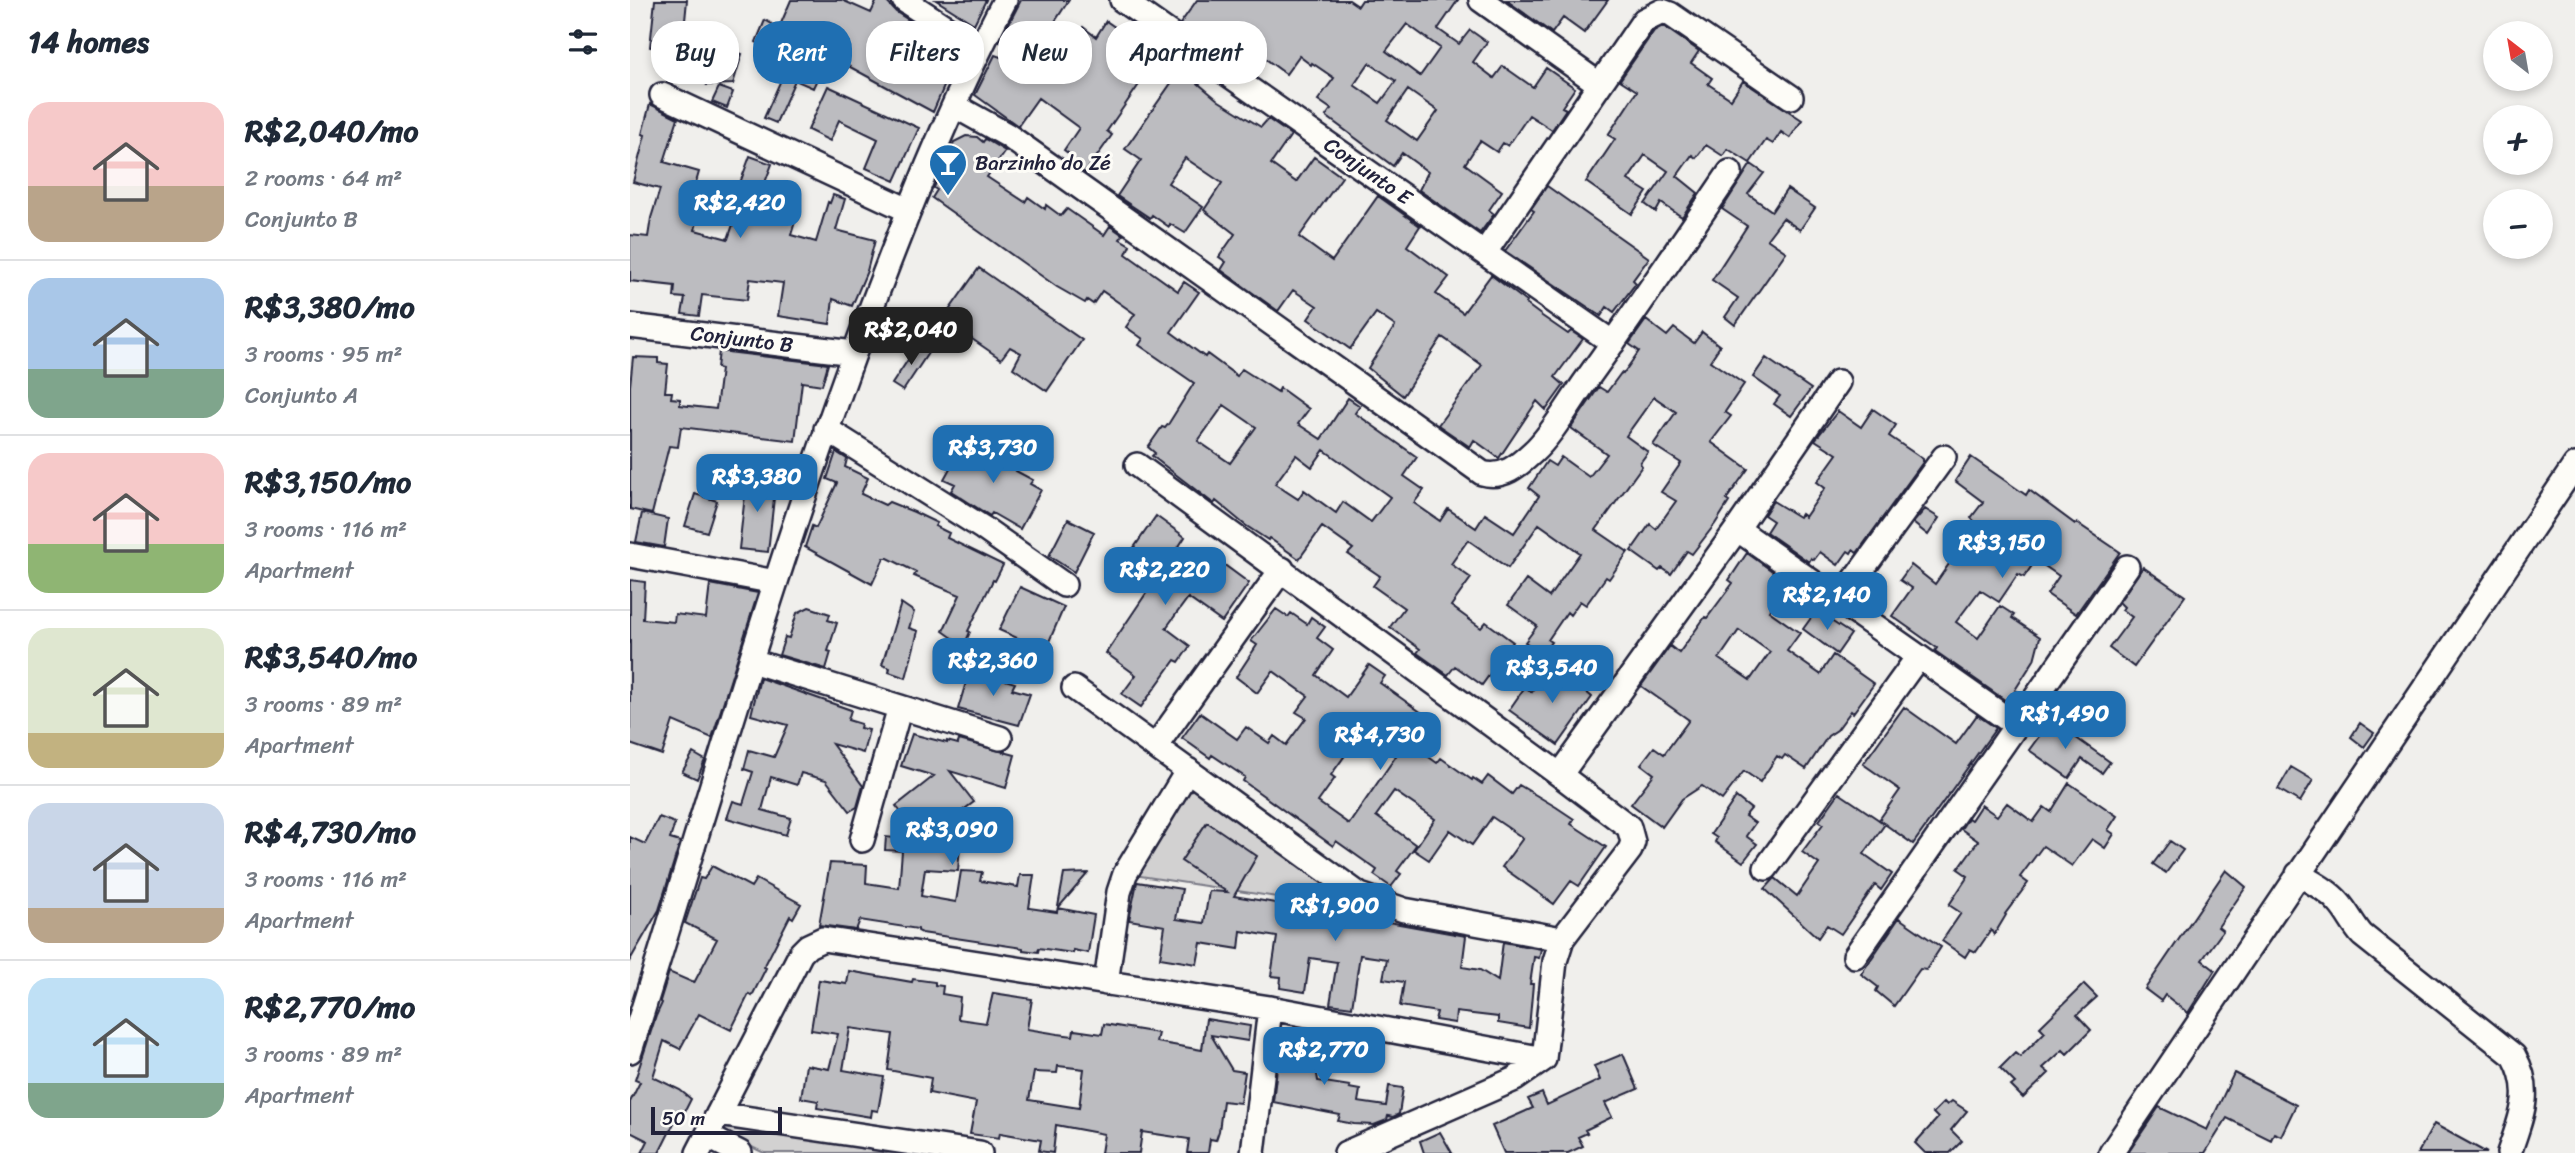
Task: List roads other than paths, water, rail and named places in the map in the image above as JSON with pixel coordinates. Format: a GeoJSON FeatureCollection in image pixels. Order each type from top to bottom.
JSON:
{"type":"FeatureCollection","features":[{"type":"Feature","properties":{"kind":"street"},"geometry":{"type":"LineString","coordinates":[[904,0],[936,21]]}},
{"type":"Feature","properties":{"kind":"street"},"geometry":{"type":"LineString","coordinates":[[984,40],[1005,0]]}},
{"type":"Feature","properties":{"kind":"street","name":"Conjunto E"},"geometry":{"type":"LineString","coordinates":[[1122,0],[1613,343]]}},
{"type":"Feature","properties":{"kind":"street"},"geometry":{"type":"LineString","coordinates":[[1481,0],[1599,84]]}},
{"type":"Feature","properties":{"kind":"street"},"geometry":{"type":"LineString","coordinates":[[1485,253],[1644,20],[1662,11],[1671,14],[1791,97]]}},
{"type":"Feature","properties":{"kind":"street"},"geometry":{"type":"LineString","coordinates":[[630,1051],[826,429],[908,210],[964,84]]}},
{"type":"Feature","properties":{"kind":"street"},"geometry":{"type":"LineString","coordinates":[[662,95],[908,210]]}},
{"type":"Feature","properties":{"kind":"street"},"geometry":{"type":"LineString","coordinates":[[954,106],[1007,135],[1482,473],[1493,476],[1502,475],[1535,451],[1730,172]]}},
{"type":"Feature","properties":{"kind":"street","name":"Conjunto B"},"geometry":{"type":"LineString","coordinates":[[630,326],[855,353]]}},
{"type":"Feature","properties":{"kind":"street"},"geometry":{"type":"LineString","coordinates":[[1560,775],[1839,382]]}},
{"type":"Feature","properties":{"kind":"street"},"geometry":{"type":"LineString","coordinates":[[826,429],[983,528],[1064,585]]}},
{"type":"Feature","properties":{"kind":"street"},"geometry":{"type":"LineString","coordinates":[[1840,600],[1944,457]]}},
{"type":"Feature","properties":{"kind":"street"},"geometry":{"type":"LineString","coordinates":[[1137,465],[1282,569],[1629,827],[1633,842],[1630,850],[1562,939],[1555,961],[1544,1059],[1515,1079],[1346,1153]]}},
{"type":"Feature","properties":{"kind":"street"},"geometry":{"type":"LineString","coordinates":[[2111,1153],[2575,465]]}},
{"type":"Feature","properties":{"kind":"street"},"geometry":{"type":"LineString","coordinates":[[1737,529],[2017,726]]}},
{"type":"Feature","properties":{"kind":"street"},"geometry":{"type":"LineString","coordinates":[[630,555],[776,582]]}},
{"type":"Feature","properties":{"kind":"street"},"geometry":{"type":"LineString","coordinates":[[1855,956],[2127,566]]}},
{"type":"Feature","properties":{"kind":"street"},"geometry":{"type":"LineString","coordinates":[[1155,747],[1282,569]]}},
{"type":"Feature","properties":{"kind":"street"},"geometry":{"type":"LineString","coordinates":[[1766,868],[1918,657]]}},
{"type":"Feature","properties":{"kind":"street"},"geometry":{"type":"LineString","coordinates":[[752,661],[1000,738]]}},
{"type":"Feature","properties":{"kind":"street"},"geometry":{"type":"LineString","coordinates":[[1074,688],[1360,895],[1404,910],[1562,939]]}},
{"type":"Feature","properties":{"kind":"street"},"geometry":{"type":"LineString","coordinates":[[862,840],[900,707]]}},
{"type":"Feature","properties":{"kind":"street"},"geometry":{"type":"LineString","coordinates":[[1106,983],[1119,892],[1125,874],[1188,771]]}},
{"type":"Feature","properties":{"kind":"street"},"geometry":{"type":"LineString","coordinates":[[2298,874],[2329,892],[2362,935],[2515,1056],[2526,1084],[2524,1109],[2509,1153]]}},
{"type":"Feature","properties":{"kind":"street"},"geometry":{"type":"LineString","coordinates":[[740,1153],[702,1144],[802,953],[808,946],[823,939],[1270,1008],[1544,1059]]}},
{"type":"Feature","properties":{"kind":"street"},"geometry":{"type":"LineString","coordinates":[[1253,1153],[1270,1008]]}},
{"type":"Feature","properties":{"kind":"street"},"geometry":{"type":"LineString","coordinates":[[718,1114],[980,1153]]}},
{"type":"Feature","properties":{"kind":"place","name":"Barzinho do Zé"},"geometry":{"type":"Point","coordinates":[948,197]}}]}
